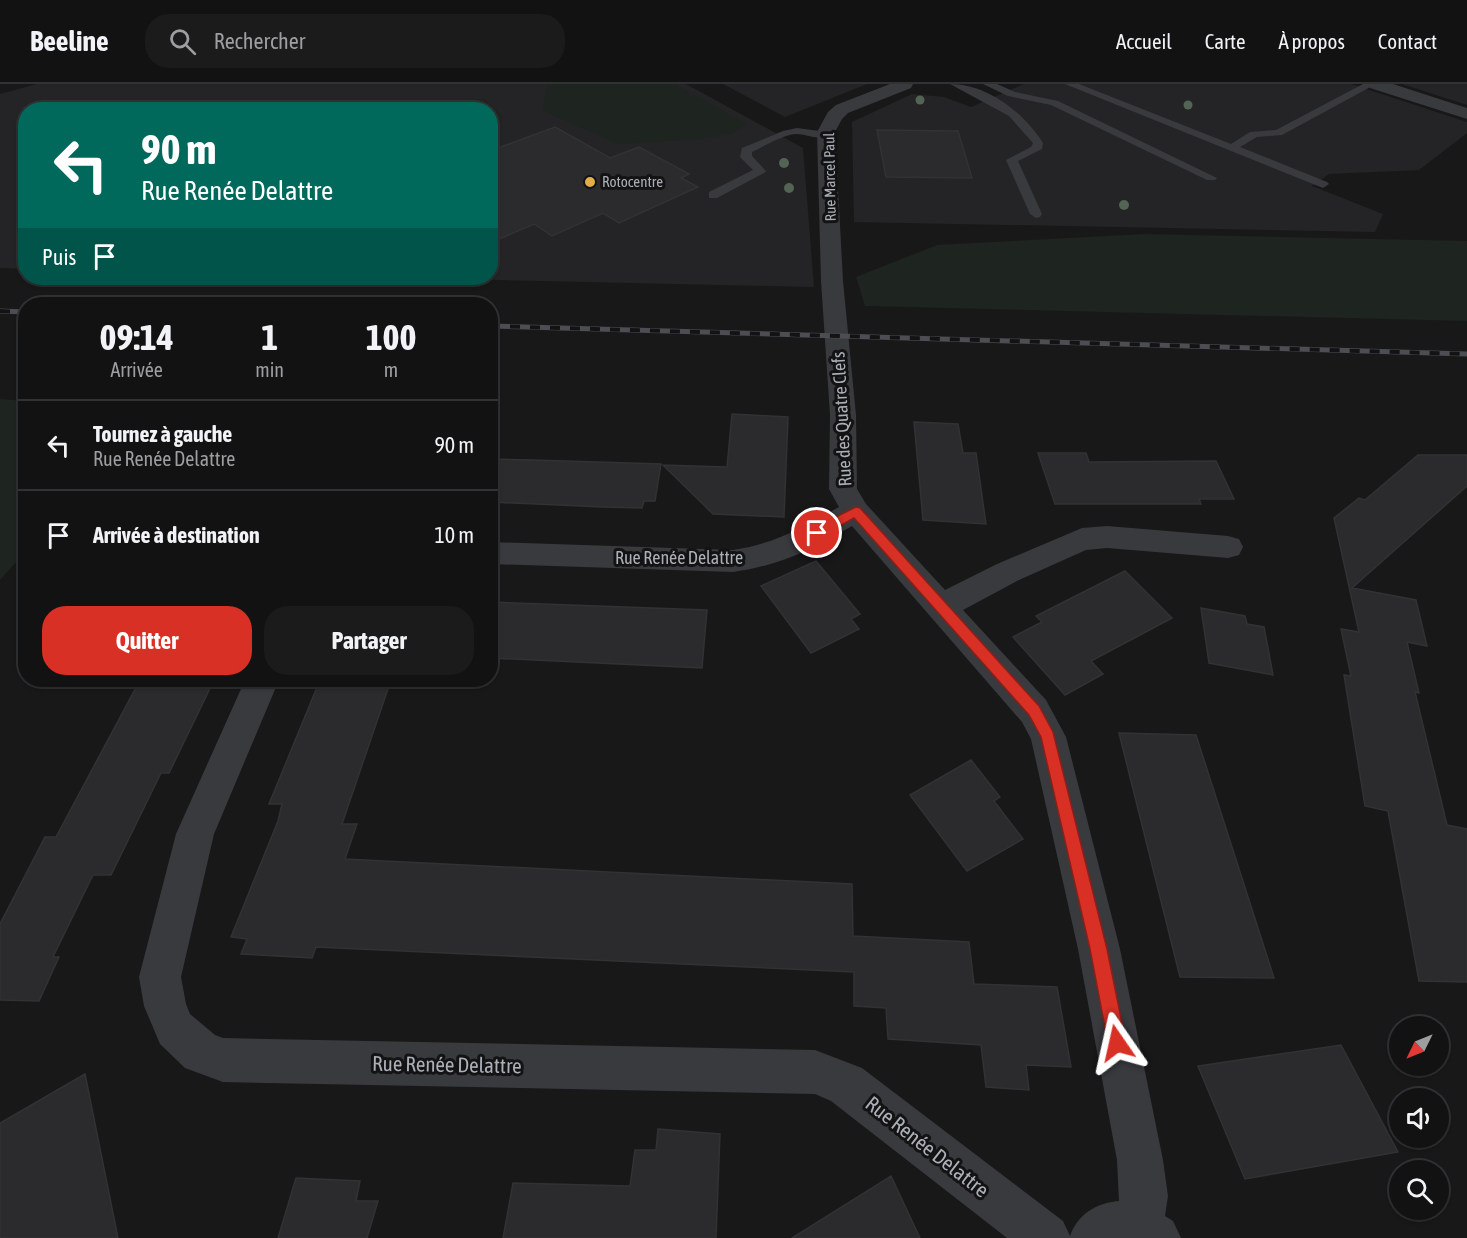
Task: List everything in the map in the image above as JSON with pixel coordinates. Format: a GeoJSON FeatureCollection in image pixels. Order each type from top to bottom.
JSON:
{"type":"FeatureCollection","features":[{"type":"Feature","properties":{"kind":"street","name":"Rue Marcel Paul"},"geometry":{"type":"LineString","coordinates":[[832,281],[827,135],[834,116],[842,110],[905,84]]}},
{"type":"Feature","properties":{"kind":"street"},"geometry":{"type":"LineString","coordinates":[[1374,84],[1467,114]]}},
{"type":"Feature","properties":{"kind":"street","name":"Rue des Quatre Clefs"},"geometry":{"type":"LineString","coordinates":[[832,281],[843,415],[843,489],[856,512],[1034,711],[1048,737],[1099,949],[1140,1160],[1147,1233]]}},
{"type":"Feature","properties":{"kind":"street","name":"Rue Renée Delattre"},"geometry":{"type":"LineString","coordinates":[[498,553],[733,561],[765,556],[790,547],[856,512]]}},
{"type":"Feature","properties":{"kind":"street"},"geometry":{"type":"LineString","coordinates":[[942,606],[1008,572],[1082,539],[1107,537],[1228,547]]}},
{"type":"Feature","properties":{"kind":"street","name":"Rue Renée Delattre"},"geometry":{"type":"LineString","coordinates":[[259,687],[195,834],[160,977],[165,1006],[175,1029],[201,1052],[223,1060],[815,1072],[846,1084],[1046,1238]]}},
{"type":"Feature","properties":{"kind":"street"},"geometry":{"type":"LineString","coordinates":[[1093,1238],[1107,1227],[1122,1224],[1147,1233]]}},
{"type":"Feature","properties":{"kind":"lane"},"geometry":{"type":"LineString","coordinates":[[956,84],[1008,108],[1033,134],[1038,143],[1036,149],[1012,160],[1036,214]]}},
{"type":"Feature","properties":{"kind":"lane"},"geometry":{"type":"LineString","coordinates":[[988,84],[1012,94],[1054,103],[1211,178]]}},
{"type":"Feature","properties":{"kind":"lane"},"geometry":{"type":"LineString","coordinates":[[1070,84],[1323,184]]}},
{"type":"Feature","properties":{"kind":"lane"},"geometry":{"type":"LineString","coordinates":[[1232,148],[1254,135],[1278,133],[1374,84]]}},
{"type":"Feature","properties":{"kind":"lane"},"geometry":{"type":"LineString","coordinates":[[713,195],[760,171],[746,157],[746,150],[787,133],[827,135]]}},
{"type":"Feature","properties":{"kind":"shaded area"},"geometry":{"type":"Polygon","coordinates":[[[37,84],[686,84],[803,148],[814,287],[498,280],[498,102],[18,102],[18,269],[0,268],[0,94],[37,84]]]}},
{"type":"Feature","properties":{"kind":"shaded area"},"geometry":{"type":"Polygon","coordinates":[[[548,84],[675,84],[747,124],[731,134],[701,139],[618,144],[542,110],[548,84]]]}},
{"type":"Feature","properties":{"kind":"shaded area"},"geometry":{"type":"Polygon","coordinates":[[[723,84],[867,84],[785,117],[723,84]]]}},
{"type":"Feature","properties":{"kind":"shaded area"},"geometry":{"type":"Polygon","coordinates":[[[1024,84],[1351,84],[1467,122],[1467,133],[1419,170],[1329,174],[1312,186],[1383,214],[1375,232],[854,222],[852,122],[912,94],[944,97],[971,107],[1024,84]]]}},
{"type":"Feature","properties":{"kind":"shaded area"},"geometry":{"type":"Polygon","coordinates":[[[1402,84],[1467,84],[1467,105],[1402,84]]]}},
{"type":"Feature","properties":{"kind":"shaded area"},"geometry":{"type":"Polygon","coordinates":[[[483,98],[487,102],[470,102],[483,98]]]}},
{"type":"Feature","properties":{"kind":"shaded area"},"geometry":{"type":"Polygon","coordinates":[[[498,112],[503,117],[498,130],[498,112]]]}},
{"type":"Feature","properties":{"kind":"shaded area"},"geometry":{"type":"Polygon","coordinates":[[[1145,234],[1467,241],[1467,321],[865,306],[856,277],[937,245],[1145,234]]]}},
{"type":"Feature","properties":{"kind":"shaded area"},"geometry":{"type":"Polygon","coordinates":[[[0,399],[18,400],[18,560],[0,580],[0,399]]]}},
{"type":"Feature","properties":{"kind":"building","name":"Rotocentre"},"geometry":{"type":"Polygon","coordinates":[[[555,127],[610,158],[639,147],[689,174],[681,178],[698,187],[619,223],[603,213],[552,236],[534,224],[498,240],[498,148],[555,127]]]}},
{"type":"Feature","properties":{"kind":"building"},"geometry":{"type":"Polygon","coordinates":[[[877,130],[958,131],[972,178],[886,177],[877,130]]]}},
{"type":"Feature","properties":{"kind":"building"},"geometry":{"type":"Polygon","coordinates":[[[732,414],[788,417],[784,517],[713,514],[663,465],[727,467],[732,414]]]}},
{"type":"Feature","properties":{"kind":"building"},"geometry":{"type":"Polygon","coordinates":[[[914,422],[958,424],[963,453],[976,453],[986,524],[923,520],[914,422]]]}},
{"type":"Feature","properties":{"kind":"building"},"geometry":{"type":"Polygon","coordinates":[[[1038,453],[1086,453],[1089,462],[1216,461],[1234,499],[1199,499],[1201,504],[1055,504],[1038,453]]]}},
{"type":"Feature","properties":{"kind":"building"},"geometry":{"type":"Polygon","coordinates":[[[1418,455],[1467,455],[1467,486],[1352,588],[1416,600],[1427,646],[1407,642],[1419,693],[1415,692],[1447,825],[1467,829],[1467,982],[1419,981],[1388,811],[1365,806],[1344,675],[1351,676],[1341,629],[1359,632],[1334,518],[1359,498],[1365,500],[1418,455]]]}},
{"type":"Feature","properties":{"kind":"building"},"geometry":{"type":"Polygon","coordinates":[[[498,459],[661,464],[655,501],[644,501],[642,508],[498,502],[498,459]]]}},
{"type":"Feature","properties":{"kind":"building"},"geometry":{"type":"Polygon","coordinates":[[[816,561],[860,614],[851,619],[859,629],[811,653],[761,586],[816,561]]]}},
{"type":"Feature","properties":{"kind":"building"},"geometry":{"type":"Polygon","coordinates":[[[1125,571],[1172,618],[1091,661],[1103,674],[1065,695],[1013,637],[1042,622],[1036,616],[1125,571]]]}},
{"type":"Feature","properties":{"kind":"building"},"geometry":{"type":"Polygon","coordinates":[[[498,602],[707,610],[702,668],[498,658],[498,602]]]}},
{"type":"Feature","properties":{"kind":"building"},"geometry":{"type":"Polygon","coordinates":[[[1201,608],[1245,616],[1247,624],[1264,627],[1273,675],[1209,663],[1201,608]]]}},
{"type":"Feature","properties":{"kind":"building"},"geometry":{"type":"Polygon","coordinates":[[[136,687],[211,687],[169,773],[161,773],[111,875],[93,875],[53,957],[59,957],[39,1001],[0,1000],[0,924],[45,837],[56,837],[136,687]]]}},
{"type":"Feature","properties":{"kind":"building"},"geometry":{"type":"Polygon","coordinates":[[[317,687],[389,687],[342,824],[357,824],[345,859],[852,884],[853,936],[969,942],[974,984],[1057,987],[1071,1067],[1026,1065],[1029,1090],[986,1087],[981,1045],[888,1039],[886,1008],[854,1006],[854,972],[316,947],[312,958],[241,954],[247,939],[231,937],[278,821],[282,804],[269,804],[317,687]]]}},
{"type":"Feature","properties":{"kind":"building"},"geometry":{"type":"Polygon","coordinates":[[[1119,733],[1196,735],[1274,978],[1180,977],[1119,733]]]}},
{"type":"Feature","properties":{"kind":"building"},"geometry":{"type":"Polygon","coordinates":[[[971,760],[1000,797],[994,801],[1023,839],[967,871],[910,795],[971,760]]]}},
{"type":"Feature","properties":{"kind":"building"},"geometry":{"type":"Polygon","coordinates":[[[1341,1045],[1389,1135],[1389,1148],[1396,1148],[1398,1152],[1245,1179],[1198,1066],[1341,1045]]]}},
{"type":"Feature","properties":{"kind":"building"},"geometry":{"type":"Polygon","coordinates":[[[85,1074],[118,1238],[0,1238],[0,1123],[85,1074]]]}},
{"type":"Feature","properties":{"kind":"building"},"geometry":{"type":"Polygon","coordinates":[[[658,1129],[720,1134],[716,1238],[503,1238],[513,1183],[630,1186],[635,1150],[656,1150],[658,1129]]]}},
{"type":"Feature","properties":{"kind":"building"},"geometry":{"type":"Polygon","coordinates":[[[891,1176],[920,1238],[792,1238],[891,1176]]]}},
{"type":"Feature","properties":{"kind":"building"},"geometry":{"type":"Polygon","coordinates":[[[296,1178],[360,1181],[356,1201],[378,1201],[367,1238],[278,1238],[296,1178]]]}},
{"type":"Feature","properties":{"kind":"railway"},"geometry":{"type":"LineString","coordinates":[[0,311],[18,312]]}},
{"type":"Feature","properties":{"kind":"railway"},"geometry":{"type":"LineString","coordinates":[[498,326],[1467,354]]}},
{"type":"Feature","properties":{"kind":"place","name":"Rotocentre"},"geometry":{"type":"Point","coordinates":[590,182]}},
{"type":"Feature","properties":{"kind":"route"},"geometry":{"type":"LineString","coordinates":[[817,533],[836,520],[856,512],[1034,711],[1048,737],[1099,949],[1117,1043]]}}]}
